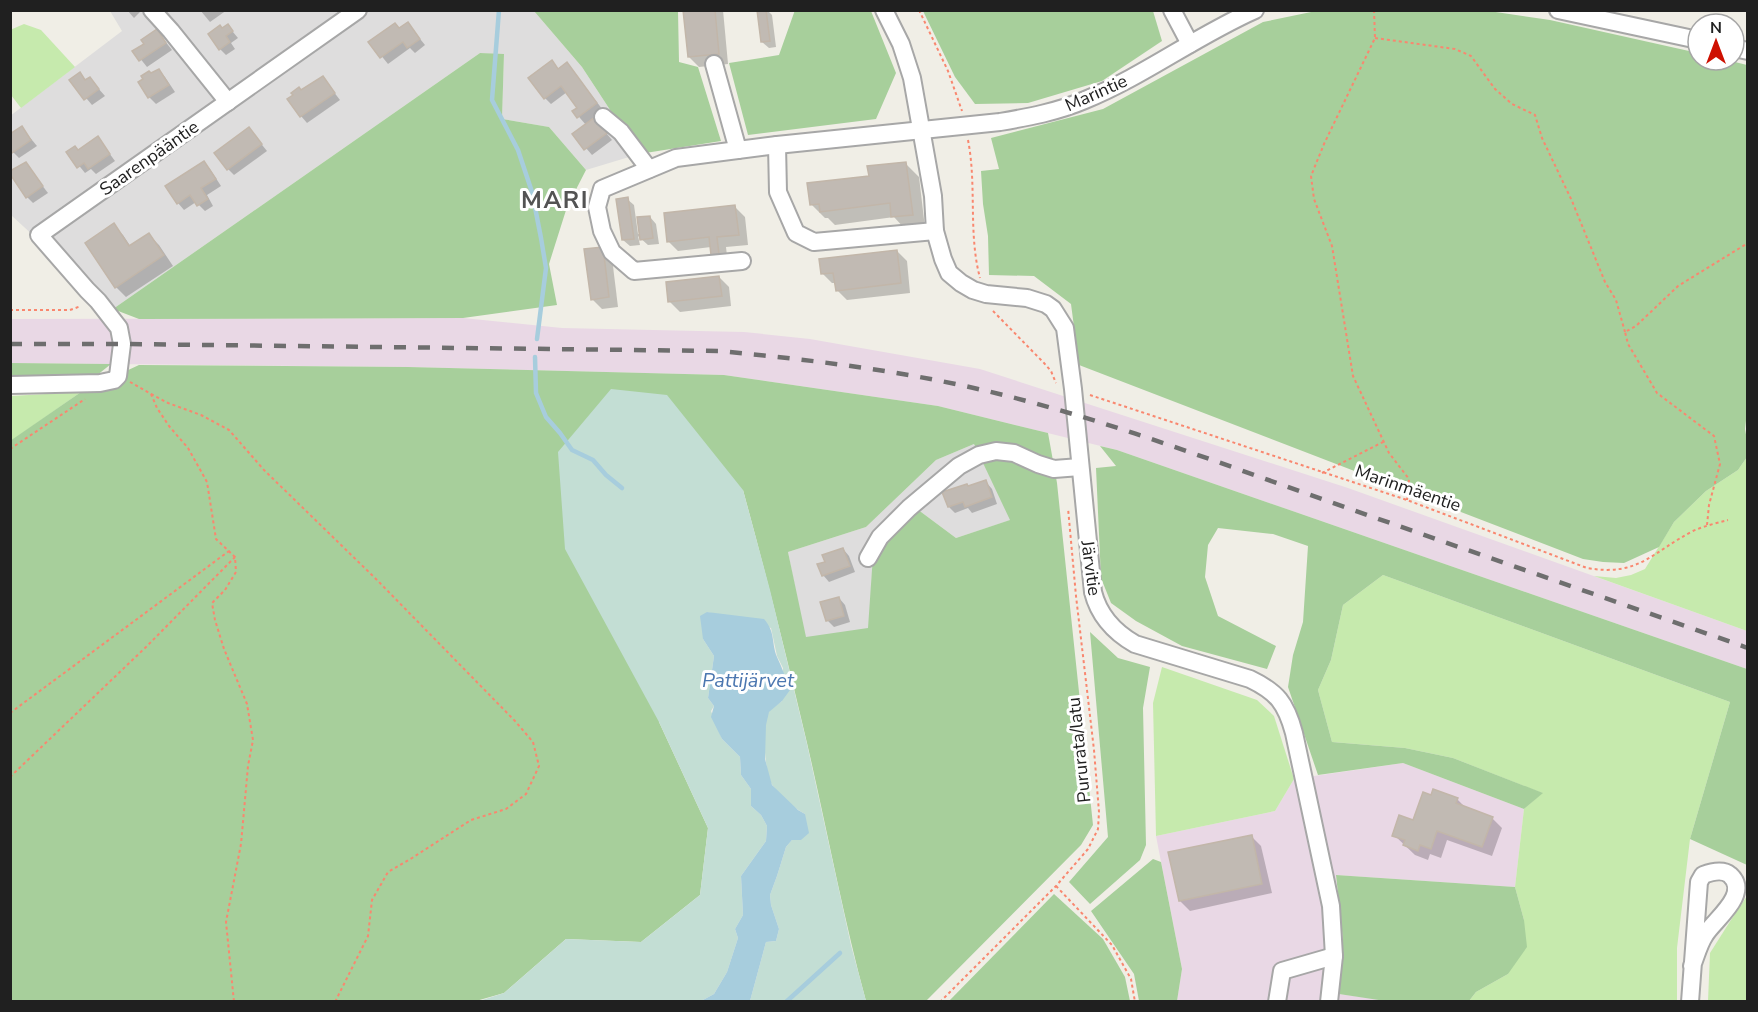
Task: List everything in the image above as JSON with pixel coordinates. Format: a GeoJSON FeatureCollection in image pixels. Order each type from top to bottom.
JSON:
{"type":"FeatureCollection","features":[{"type":"Feature","properties":{"kind":"street"},"geometry":{"type":"LineString","coordinates":[[152,10],[228,102]]}},
{"type":"Feature","properties":{"kind":"street","name":"Saarenpääntie"},"geometry":{"type":"LineString","coordinates":[[118,376],[122,344],[119,328],[39,235],[358,10]]}},
{"type":"Feature","properties":{"kind":"street"},"geometry":{"type":"LineString","coordinates":[[884,10],[908,62],[921,130]]}},
{"type":"Feature","properties":{"kind":"street"},"geometry":{"type":"LineString","coordinates":[[1172,10],[1190,44]]}},
{"type":"Feature","properties":{"kind":"street","name":"Marintie"},"geometry":{"type":"LineString","coordinates":[[742,261],[634,271],[612,252],[602,231],[597,207],[602,189],[676,158],[1030,117],[1059,110],[1107,90],[1255,10]]}},
{"type":"Feature","properties":{"kind":"street"},"geometry":{"type":"LineString","coordinates":[[1558,10],[1686,37]]}},
{"type":"Feature","properties":{"kind":"street"},"geometry":{"type":"LineString","coordinates":[[714,64],[738,150]]}},
{"type":"Feature","properties":{"kind":"street"},"geometry":{"type":"LineString","coordinates":[[603,117],[621,132],[649,169]]}},
{"type":"Feature","properties":{"kind":"street","name":"Järvitie"},"geometry":{"type":"LineString","coordinates":[[921,130],[933,196],[935,231],[943,259],[950,273],[973,290],[986,294],[1037,300],[1053,309],[1065,328],[1065,387],[1080,467],[1093,592],[1104,619],[1124,638],[1135,644],[1250,679],[1266,687],[1284,705],[1294,733],[1330,906],[1334,956],[1329,1002]]}},
{"type":"Feature","properties":{"kind":"street"},"geometry":{"type":"LineString","coordinates":[[777,145],[778,192],[796,233],[814,242],[935,231]]}},
{"type":"Feature","properties":{"kind":"street"},"geometry":{"type":"LineString","coordinates":[[10,385],[100,383],[114,380],[118,376]]}},
{"type":"Feature","properties":{"kind":"street"},"geometry":{"type":"LineString","coordinates":[[868,558],[879,537],[909,508],[958,466],[979,455],[996,451],[1014,453],[1054,469],[1080,467]]}},
{"type":"Feature","properties":{"kind":"street"},"geometry":{"type":"LineString","coordinates":[[1690,1002],[1692,966],[1700,882],[1703,875],[1710,872],[1730,874],[1735,884],[1736,896],[1704,936],[1692,966]]}},
{"type":"Feature","properties":{"kind":"street"},"geometry":{"type":"LineString","coordinates":[[1277,1002],[1282,971],[1334,956]]}},
{"type":"Feature","properties":{"kind":"path"},"geometry":{"type":"LineString","coordinates":[[919,10],[948,71],[966,125],[972,161],[976,259],[986,294],[994,312],[1065,387]]}},
{"type":"Feature","properties":{"kind":"path"},"geometry":{"type":"LineString","coordinates":[[1374,10],[1374,38],[1311,176],[1314,199],[1332,246],[1353,376],[1389,453],[1409,480],[1407,501]]}},
{"type":"Feature","properties":{"kind":"path"},"geometry":{"type":"LineString","coordinates":[[1374,38],[1455,49],[1471,56],[1495,89],[1512,104],[1535,115],[1542,138],[1572,201],[1605,282],[1616,300],[1628,344],[1658,393],[1714,436],[1720,464],[1709,505],[1707,526]]}},
{"type":"Feature","properties":{"kind":"path"},"geometry":{"type":"LineString","coordinates":[[1625,332],[1636,326],[1678,286],[1748,243]]}},
{"type":"Feature","properties":{"kind":"path"},"geometry":{"type":"LineString","coordinates":[[10,310],[70,310],[98,301]]}},
{"type":"Feature","properties":{"kind":"path"},"geometry":{"type":"LineString","coordinates":[[118,376],[168,403],[201,415],[229,430],[264,470],[392,596],[533,742],[538,766],[526,794],[506,809],[471,820],[388,872],[372,900],[368,936],[335,1002]]}},
{"type":"Feature","properties":{"kind":"path","name":"Marinmäentie"},"geometry":{"type":"LineString","coordinates":[[1065,387],[1407,501],[1587,568],[1614,570],[1630,567],[1645,561],[1692,532],[1728,520]]}},
{"type":"Feature","properties":{"kind":"path"},"geometry":{"type":"LineString","coordinates":[[152,394],[157,408],[188,448],[207,482],[216,539],[235,557],[236,572],[225,590],[212,603],[224,649],[247,704],[253,740],[248,766],[241,844],[226,922],[234,1002]]}},
{"type":"Feature","properties":{"kind":"path"},"geometry":{"type":"LineString","coordinates":[[10,449],[85,399]]}},
{"type":"Feature","properties":{"kind":"path"},"geometry":{"type":"LineString","coordinates":[[1322,473],[1384,441]]}},
{"type":"Feature","properties":{"kind":"path","name":"Pururata/latu"},"geometry":{"type":"LineString","coordinates":[[940,1002],[1056,886],[1088,849],[1096,835],[1099,822],[1094,750],[1076,597],[1068,503]]}},
{"type":"Feature","properties":{"kind":"path"},"geometry":{"type":"LineString","coordinates":[[10,713],[229,551]]}},
{"type":"Feature","properties":{"kind":"path"},"geometry":{"type":"LineString","coordinates":[[10,777],[146,648],[235,557]]}},
{"type":"Feature","properties":{"kind":"path"},"geometry":{"type":"LineString","coordinates":[[1056,886],[1112,945],[1131,979],[1136,1002]]}},
{"type":"Feature","properties":{"kind":"shaded area"},"geometry":{"type":"Polygon","coordinates":[[[110,11],[534,11],[582,67],[639,154],[586,170],[549,127],[502,119],[504,55],[480,53],[113,309],[11,215],[10,116],[122,31],[110,11]]]}},
{"type":"Feature","properties":{"kind":"shaded area"},"geometry":{"type":"Polygon","coordinates":[[[463,318],[562,328],[744,332],[810,339],[980,369],[1348,488],[1747,631],[1747,669],[1117,450],[938,406],[724,375],[408,367],[11,363],[11,319],[463,318]]]}},
{"type":"Feature","properties":{"kind":"shaded area"},"geometry":{"type":"Polygon","coordinates":[[[611,389],[667,395],[743,490],[770,590],[807,744],[851,945],[866,1001],[750,1001],[766,942],[776,941],[779,929],[770,895],[786,847],[792,840],[801,840],[805,814],[796,809],[776,790],[768,772],[765,750],[766,720],[769,711],[782,701],[783,668],[777,656],[771,628],[707,612],[703,639],[714,656],[708,698],[714,706],[711,711],[722,739],[740,757],[741,775],[751,789],[751,806],[761,815],[767,826],[766,841],[741,876],[743,915],[735,929],[738,938],[727,972],[714,994],[701,1001],[476,1002],[504,993],[566,939],[641,942],[700,895],[708,828],[659,722],[565,549],[558,452],[611,389]]]}},
{"type":"Feature","properties":{"kind":"shaded area"},"geometry":{"type":"Polygon","coordinates":[[[974,444],[1011,520],[956,538],[917,509],[873,555],[869,629],[805,638],[788,552],[866,527],[936,460],[974,444]]]}},
{"type":"Feature","properties":{"kind":"shaded area"},"geometry":{"type":"Polygon","coordinates":[[[1403,763],[1524,809],[1515,887],[1336,875],[1343,940],[1339,994],[1392,1001],[1177,1001],[1182,969],[1156,836],[1275,811],[1294,779],[1403,763]]]}},
{"type":"Feature","properties":{"kind":"green space"},"geometry":{"type":"Polygon","coordinates":[[[795,10],[871,11],[896,73],[876,119],[748,135],[729,63],[779,55],[795,10]]]}},
{"type":"Feature","properties":{"kind":"green space"},"geometry":{"type":"Polygon","coordinates":[[[534,11],[678,11],[679,62],[698,67],[721,141],[639,154],[582,67],[534,11]]]}},
{"type":"Feature","properties":{"kind":"green space"},"geometry":{"type":"Polygon","coordinates":[[[923,11],[1153,11],[1162,41],[1102,81],[1028,103],[975,104],[955,77],[923,11]]]}},
{"type":"Feature","properties":{"kind":"green space"},"geometry":{"type":"Polygon","coordinates":[[[1316,11],[1489,11],[1550,20],[1686,50],[1686,72],[1746,72],[1747,65],[1748,404],[1745,429],[1747,457],[1738,470],[1706,491],[1674,522],[1659,547],[1624,563],[1583,559],[1079,365],[1071,304],[1034,276],[989,275],[988,236],[981,171],[999,169],[991,138],[1103,109],[1263,22],[1316,11]]]}},
{"type":"Feature","properties":{"kind":"green space"},"geometry":{"type":"Polygon","coordinates":[[[24,24],[41,30],[75,67],[21,108],[11,95],[10,30],[24,24]]]}},
{"type":"Feature","properties":{"kind":"green space"},"geometry":{"type":"Polygon","coordinates":[[[480,53],[504,54],[502,119],[549,127],[586,170],[567,207],[549,264],[557,305],[463,318],[139,319],[113,309],[480,53]]]}},
{"type":"Feature","properties":{"kind":"green space"},"geometry":{"type":"Polygon","coordinates":[[[11,363],[111,364],[96,376],[11,377],[11,363]]]}},
{"type":"Feature","properties":{"kind":"green space"},"geometry":{"type":"Polygon","coordinates":[[[139,365],[408,367],[724,375],[938,406],[1048,433],[1057,483],[1093,825],[1081,845],[926,1001],[866,1001],[799,711],[743,490],[659,722],[708,828],[700,895],[641,942],[566,939],[504,993],[476,1001],[11,1001],[10,441],[81,392],[139,365]],[[974,444],[936,460],[866,527],[788,552],[806,637],[868,628],[873,555],[917,509],[956,538],[1010,520],[974,444]]]}},
{"type":"Feature","properties":{"kind":"green space"},"geometry":{"type":"Polygon","coordinates":[[[81,392],[11,441],[11,396],[81,392]]]}},
{"type":"Feature","properties":{"kind":"green space"},"geometry":{"type":"Polygon","coordinates":[[[1100,446],[1747,669],[1747,865],[1690,839],[1730,702],[1383,575],[1343,605],[1331,660],[1318,690],[1332,742],[1405,748],[1453,758],[1543,793],[1524,809],[1403,763],[1318,775],[1288,687],[1293,655],[1303,622],[1308,546],[1273,534],[1218,528],[1208,545],[1205,577],[1218,616],[1276,646],[1267,669],[1182,646],[1136,621],[1111,603],[1101,578],[1096,468],[1116,466],[1100,446]]]}},
{"type":"Feature","properties":{"kind":"green space"},"geometry":{"type":"Polygon","coordinates":[[[1747,457],[1747,631],[1594,576],[1616,578],[1645,569],[1674,522],[1706,491],[1738,470],[1747,457]]]}},
{"type":"Feature","properties":{"kind":"green space"},"geometry":{"type":"Polygon","coordinates":[[[1383,575],[1730,702],[1690,839],[1677,948],[1677,1001],[1469,1001],[1476,992],[1508,974],[1524,920],[1515,887],[1524,809],[1542,793],[1453,758],[1405,748],[1332,742],[1318,690],[1331,660],[1343,605],[1383,575]]]}},
{"type":"Feature","properties":{"kind":"green space"},"geometry":{"type":"Polygon","coordinates":[[[1090,632],[1118,658],[1150,667],[1143,708],[1146,845],[1140,860],[1090,904],[1069,882],[1108,837],[1090,632]]]}},
{"type":"Feature","properties":{"kind":"green space"},"geometry":{"type":"Polygon","coordinates":[[[1162,667],[1257,700],[1274,716],[1294,779],[1275,811],[1156,836],[1153,703],[1162,667]]]}},
{"type":"Feature","properties":{"kind":"green space"},"geometry":{"type":"Polygon","coordinates":[[[1153,859],[1161,862],[1182,969],[1177,1001],[1139,1001],[1134,974],[1091,911],[1153,859]]]}},
{"type":"Feature","properties":{"kind":"green space"},"geometry":{"type":"Polygon","coordinates":[[[1336,875],[1515,887],[1524,920],[1527,947],[1508,974],[1476,992],[1469,1001],[1392,1002],[1339,994],[1343,940],[1336,875]]]}},
{"type":"Feature","properties":{"kind":"green space"},"geometry":{"type":"Polygon","coordinates":[[[1054,894],[1103,939],[1125,977],[1130,1001],[949,1001],[1054,894]]]}},
{"type":"Feature","properties":{"kind":"green space"},"geometry":{"type":"Polygon","coordinates":[[[1747,896],[1747,1001],[1708,1001],[1710,953],[1747,896]]]}},
{"type":"Feature","properties":{"kind":"water","name":"Pattijärvet"},"geometry":{"type":"Polygon","coordinates":[[[707,612],[764,619],[772,633],[775,652],[790,690],[782,701],[769,712],[766,725],[765,759],[772,785],[805,814],[809,833],[801,840],[792,840],[786,847],[770,895],[779,929],[776,941],[766,942],[750,1001],[701,1001],[714,994],[727,972],[738,938],[735,929],[743,915],[741,876],[766,841],[767,826],[761,815],[751,806],[751,789],[741,775],[740,757],[722,739],[711,717],[714,706],[708,698],[714,656],[703,639],[700,616],[707,612]]]}},
{"type":"Feature","properties":{"kind":"building"},"geometry":{"type":"Polygon","coordinates":[[[683,10],[715,10],[719,54],[688,57],[683,10]]]}},
{"type":"Feature","properties":{"kind":"building"},"geometry":{"type":"Polygon","coordinates":[[[757,10],[766,10],[770,41],[761,42],[757,10]]]}},
{"type":"Feature","properties":{"kind":"building"},"geometry":{"type":"Polygon","coordinates":[[[408,22],[420,39],[407,48],[403,42],[380,58],[368,42],[395,23],[399,28],[408,22]]]}},
{"type":"Feature","properties":{"kind":"building"},"geometry":{"type":"Polygon","coordinates":[[[228,24],[233,31],[226,36],[230,42],[219,50],[208,34],[220,25],[222,28],[228,24]]]}},
{"type":"Feature","properties":{"kind":"building"},"geometry":{"type":"Polygon","coordinates":[[[157,29],[166,43],[139,61],[132,51],[144,44],[141,40],[157,29]]]}},
{"type":"Feature","properties":{"kind":"building"},"geometry":{"type":"Polygon","coordinates":[[[552,60],[558,69],[567,62],[597,103],[577,118],[572,111],[577,108],[561,86],[544,99],[528,78],[552,60]]]}},
{"type":"Feature","properties":{"kind":"building"},"geometry":{"type":"Polygon","coordinates":[[[159,69],[169,85],[148,98],[138,82],[143,79],[141,76],[149,71],[151,73],[159,69]]]}},
{"type":"Feature","properties":{"kind":"building"},"geometry":{"type":"Polygon","coordinates":[[[80,72],[85,80],[90,77],[99,89],[84,100],[69,80],[80,72]]]}},
{"type":"Feature","properties":{"kind":"building"},"geometry":{"type":"Polygon","coordinates":[[[323,76],[335,93],[300,117],[287,99],[299,87],[301,90],[323,76]]]}},
{"type":"Feature","properties":{"kind":"building"},"geometry":{"type":"Polygon","coordinates":[[[595,117],[607,133],[584,150],[572,134],[595,117]]]}},
{"type":"Feature","properties":{"kind":"building"},"geometry":{"type":"Polygon","coordinates":[[[22,126],[31,140],[12,153],[10,134],[22,126]]]}},
{"type":"Feature","properties":{"kind":"building"},"geometry":{"type":"Polygon","coordinates":[[[249,127],[262,144],[227,170],[214,153],[249,127]]]}},
{"type":"Feature","properties":{"kind":"building"},"geometry":{"type":"Polygon","coordinates":[[[98,136],[110,154],[88,169],[84,163],[77,168],[66,152],[75,146],[78,150],[98,136]]]}},
{"type":"Feature","properties":{"kind":"building"},"geometry":{"type":"Polygon","coordinates":[[[204,161],[216,179],[201,188],[208,199],[197,206],[190,195],[177,204],[165,186],[204,161]]]}},
{"type":"Feature","properties":{"kind":"building"},"geometry":{"type":"Polygon","coordinates":[[[26,162],[43,186],[26,198],[10,171],[26,162]]]}},
{"type":"Feature","properties":{"kind":"building"},"geometry":{"type":"Polygon","coordinates":[[[906,162],[913,215],[891,217],[890,203],[820,212],[819,204],[810,205],[807,183],[869,176],[867,166],[906,162]]]}},
{"type":"Feature","properties":{"kind":"building"},"geometry":{"type":"Polygon","coordinates":[[[628,197],[634,239],[622,240],[616,199],[628,197]]]}},
{"type":"Feature","properties":{"kind":"building"},"geometry":{"type":"Polygon","coordinates":[[[735,205],[739,235],[717,237],[719,254],[711,255],[709,237],[667,242],[664,213],[735,205]]]}},
{"type":"Feature","properties":{"kind":"building"},"geometry":{"type":"Polygon","coordinates":[[[650,216],[653,238],[640,240],[637,217],[650,216]]]}},
{"type":"Feature","properties":{"kind":"building"},"geometry":{"type":"Polygon","coordinates":[[[114,223],[129,246],[149,233],[164,255],[115,288],[85,243],[114,223]]]}},
{"type":"Feature","properties":{"kind":"building"},"geometry":{"type":"Polygon","coordinates":[[[603,247],[609,297],[591,300],[584,249],[603,247]]]}},
{"type":"Feature","properties":{"kind":"building"},"geometry":{"type":"Polygon","coordinates":[[[897,250],[901,283],[836,291],[833,273],[821,274],[819,259],[897,250]]]}},
{"type":"Feature","properties":{"kind":"building"},"geometry":{"type":"Polygon","coordinates":[[[719,276],[722,296],[668,302],[666,282],[719,276]]]}},
{"type":"Feature","properties":{"kind":"building"},"geometry":{"type":"Polygon","coordinates":[[[986,480],[992,497],[965,507],[963,502],[948,507],[942,492],[986,480]]]}},
{"type":"Feature","properties":{"kind":"building"},"geometry":{"type":"Polygon","coordinates":[[[843,548],[850,566],[822,576],[817,564],[825,562],[822,555],[843,548]]]}},
{"type":"Feature","properties":{"kind":"building"},"geometry":{"type":"Polygon","coordinates":[[[839,597],[844,616],[826,621],[820,602],[839,597]]]}},
{"type":"Feature","properties":{"kind":"building"},"geometry":{"type":"Polygon","coordinates":[[[1433,789],[1458,798],[1456,803],[1493,817],[1482,847],[1437,831],[1431,849],[1420,845],[1418,851],[1403,845],[1405,840],[1392,836],[1399,815],[1413,820],[1423,792],[1431,795],[1433,789]]]}},
{"type":"Feature","properties":{"kind":"building"},"geometry":{"type":"Polygon","coordinates":[[[1252,835],[1262,884],[1179,901],[1168,852],[1252,835]]]}},
{"type":"Feature","properties":{"kind":"waterway"},"geometry":{"type":"LineString","coordinates":[[499,10],[492,100],[518,150],[532,192],[541,238],[546,268],[537,339]]}},
{"type":"Feature","properties":{"kind":"waterway"},"geometry":{"type":"LineString","coordinates":[[535,357],[536,393],[546,417],[572,450],[593,460],[622,488]]}},
{"type":"Feature","properties":{"kind":"waterway"},"geometry":{"type":"LineString","coordinates":[[786,1002],[840,953]]}},
{"type":"Feature","properties":{"kind":"railway"},"geometry":{"type":"LineString","coordinates":[[10,344],[720,351],[901,374],[1004,395],[1134,433],[1748,648]]}},
{"type":"Feature","properties":{"kind":"district","name":"MARI"},"geometry":{"type":"Point","coordinates":[555,200]}}]}
